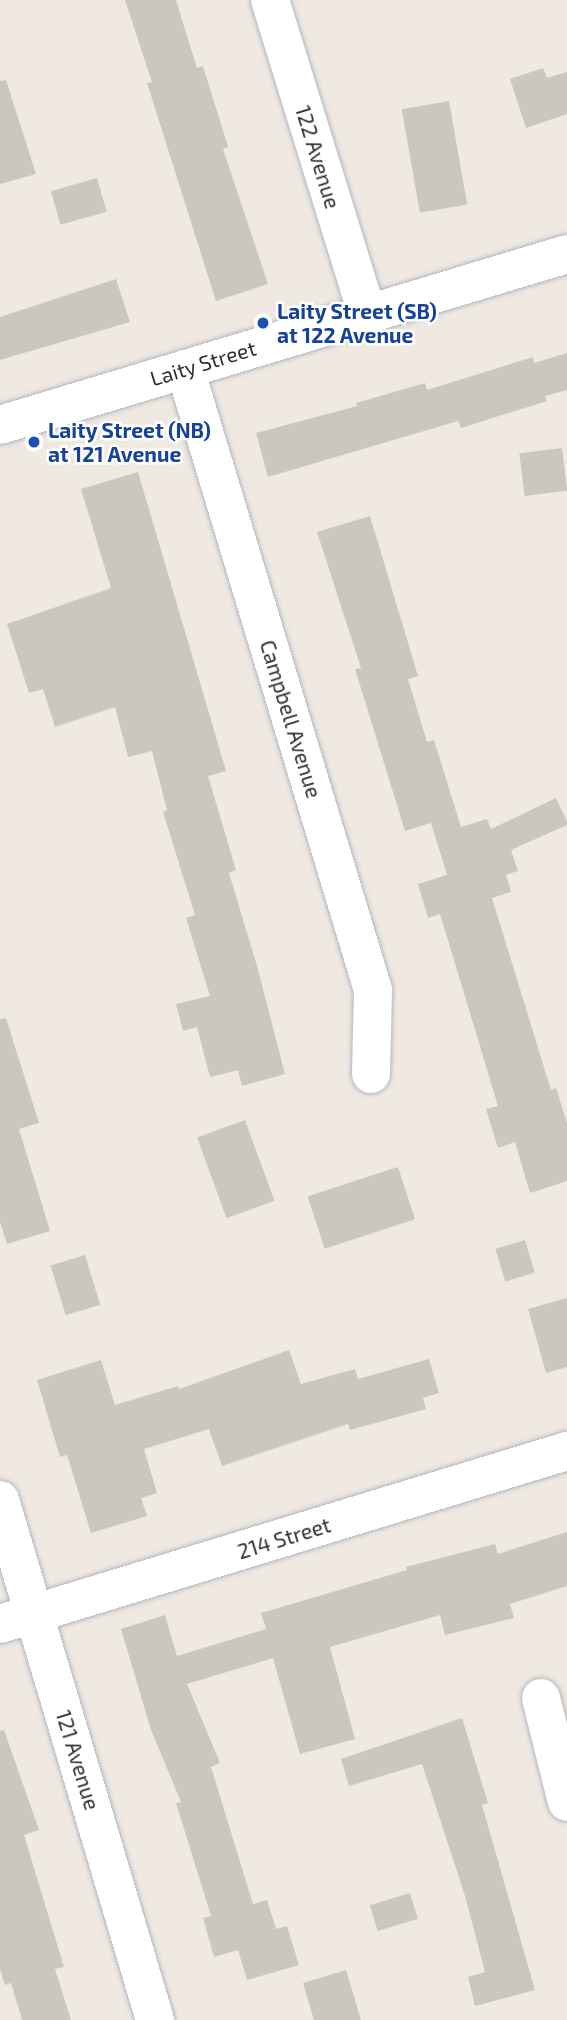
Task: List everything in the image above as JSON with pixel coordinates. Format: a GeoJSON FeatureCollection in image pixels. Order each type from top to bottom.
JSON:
{"type":"FeatureCollection","features":[{"type":"Feature","properties":{"kind":"street","name":"122 Avenue"},"geometry":{"type":"LineString","coordinates":[[270,0],[367,314]]}},
{"type":"Feature","properties":{"kind":"street","name":"Laity Street"},"geometry":{"type":"LineString","coordinates":[[0,425],[567,254]]}},
{"type":"Feature","properties":{"kind":"street","name":"Campbell Avenue"},"geometry":{"type":"LineString","coordinates":[[185,369],[373,990],[371,1074]]}},
{"type":"Feature","properties":{"kind":"street","name":"214 Street"},"geometry":{"type":"LineString","coordinates":[[17,1619],[567,1451]]}},
{"type":"Feature","properties":{"kind":"street","name":"121 Avenue"},"geometry":{"type":"LineString","coordinates":[[0,1500],[17,1619],[155,2020]]}},
{"type":"Feature","properties":{"kind":"street"},"geometry":{"type":"LineString","coordinates":[[541,1698],[567,1802]]}},
{"type":"Feature","properties":{"kind":"building"},"geometry":{"type":"Polygon","coordinates":[[[125,0],[176,0],[197,68],[203,66],[228,147],[223,149],[268,284],[216,301],[147,83],[152,82],[125,0]]]}},
{"type":"Feature","properties":{"kind":"building"},"geometry":{"type":"Polygon","coordinates":[[[543,68],[547,78],[567,72],[567,114],[526,128],[510,79],[543,68]]]}},
{"type":"Feature","properties":{"kind":"building"},"geometry":{"type":"Polygon","coordinates":[[[6,80],[36,174],[0,184],[0,81],[6,80]]]}},
{"type":"Feature","properties":{"kind":"building"},"geometry":{"type":"Polygon","coordinates":[[[449,101],[467,204],[420,213],[402,109],[449,101]]]}},
{"type":"Feature","properties":{"kind":"building"},"geometry":{"type":"Polygon","coordinates":[[[97,178],[107,212],[61,225],[51,191],[97,178]]]}},
{"type":"Feature","properties":{"kind":"building"},"geometry":{"type":"Polygon","coordinates":[[[116,279],[130,322],[0,360],[0,317],[116,279]]]}},
{"type":"Feature","properties":{"kind":"building"},"geometry":{"type":"Polygon","coordinates":[[[567,353],[567,390],[545,396],[547,401],[461,428],[458,421],[268,477],[256,433],[357,406],[356,403],[425,383],[427,390],[533,357],[534,363],[567,353]]]}},
{"type":"Feature","properties":{"kind":"building"},"geometry":{"type":"Polygon","coordinates":[[[562,448],[567,491],[525,496],[519,453],[562,448]]]}},
{"type":"Feature","properties":{"kind":"building"},"geometry":{"type":"Polygon","coordinates":[[[138,472],[226,771],[208,776],[236,870],[229,873],[285,1074],[242,1086],[238,1070],[210,1077],[197,1027],[183,1031],[176,1004],[210,996],[186,918],[195,915],[163,812],[167,810],[152,751],[128,757],[115,707],[55,727],[43,689],[29,693],[7,624],[111,588],[81,489],[138,472]]]}},
{"type":"Feature","properties":{"kind":"building"},"geometry":{"type":"Polygon","coordinates":[[[370,516],[418,676],[408,679],[427,742],[434,740],[461,827],[487,819],[491,829],[556,798],[567,821],[567,825],[511,850],[518,871],[506,875],[511,892],[492,898],[551,1090],[556,1088],[567,1123],[567,1181],[530,1193],[515,1142],[498,1148],[486,1109],[498,1106],[440,914],[428,918],[418,884],[447,875],[431,823],[405,831],[355,669],[361,668],[317,532],[370,516]]]}},
{"type":"Feature","properties":{"kind":"building"},"geometry":{"type":"Polygon","coordinates":[[[6,1018],[39,1123],[19,1129],[50,1231],[7,1244],[0,1222],[0,1019],[6,1018]]]}},
{"type":"Feature","properties":{"kind":"building"},"geometry":{"type":"Polygon","coordinates":[[[245,1120],[274,1201],[226,1218],[197,1137],[245,1120]]]}},
{"type":"Feature","properties":{"kind":"building"},"geometry":{"type":"Polygon","coordinates":[[[398,1167],[415,1219],[325,1249],[308,1196],[398,1167]]]}},
{"type":"Feature","properties":{"kind":"building"},"geometry":{"type":"Polygon","coordinates":[[[525,1240],[535,1273],[505,1282],[495,1249],[525,1240]]]}},
{"type":"Feature","properties":{"kind":"building"},"geometry":{"type":"Polygon","coordinates":[[[85,1255],[100,1305],[66,1315],[51,1266],[85,1255]]]}},
{"type":"Feature","properties":{"kind":"building"},"geometry":{"type":"Polygon","coordinates":[[[567,1298],[567,1367],[546,1373],[528,1309],[567,1298]]]}},
{"type":"Feature","properties":{"kind":"building"},"geometry":{"type":"Polygon","coordinates":[[[289,1350],[301,1384],[355,1369],[358,1379],[429,1359],[439,1393],[423,1398],[426,1409],[350,1430],[348,1424],[222,1466],[209,1429],[144,1449],[157,1493],[141,1498],[147,1516],[91,1533],[67,1455],[60,1457],[37,1380],[101,1360],[115,1405],[178,1386],[179,1389],[289,1350]]]}},
{"type":"Feature","properties":{"kind":"building"},"geometry":{"type":"Polygon","coordinates":[[[567,1532],[567,1586],[510,1604],[514,1618],[445,1635],[440,1615],[330,1647],[355,1739],[300,1754],[273,1658],[187,1684],[220,1763],[211,1767],[253,1904],[267,1900],[276,1929],[287,1926],[299,1965],[247,1980],[238,1950],[214,1957],[203,1918],[211,1916],[176,1803],[181,1802],[151,1730],[121,1629],[165,1615],[177,1656],[266,1629],[261,1613],[407,1570],[406,1567],[495,1544],[498,1554],[567,1532]]]}},
{"type":"Feature","properties":{"kind":"building"},"geometry":{"type":"Polygon","coordinates":[[[462,1718],[488,1803],[482,1805],[535,1990],[475,2006],[468,1977],[485,1972],[465,1896],[422,1764],[349,1786],[341,1759],[462,1718]]]}},
{"type":"Feature","properties":{"kind":"building"},"geometry":{"type":"Polygon","coordinates":[[[4,1730],[39,1830],[24,1835],[64,1967],[55,1969],[71,2020],[22,2020],[11,1983],[5,1985],[0,1969],[0,1731],[4,1730]]]}},
{"type":"Feature","properties":{"kind":"building"},"geometry":{"type":"Polygon","coordinates":[[[410,1893],[418,1919],[378,1931],[370,1905],[410,1893]]]}},
{"type":"Feature","properties":{"kind":"building"},"geometry":{"type":"Polygon","coordinates":[[[346,1970],[361,2020],[314,2020],[303,1983],[346,1970]]]}},
{"type":"Feature","properties":{"kind":"place","name":"Laity Street (SB) at 122 Avenue"},"geometry":{"type":"Point","coordinates":[263,323]}},
{"type":"Feature","properties":{"kind":"place","name":"Laity Street (NB) at 121 Avenue"},"geometry":{"type":"Point","coordinates":[34,442]}}]}
